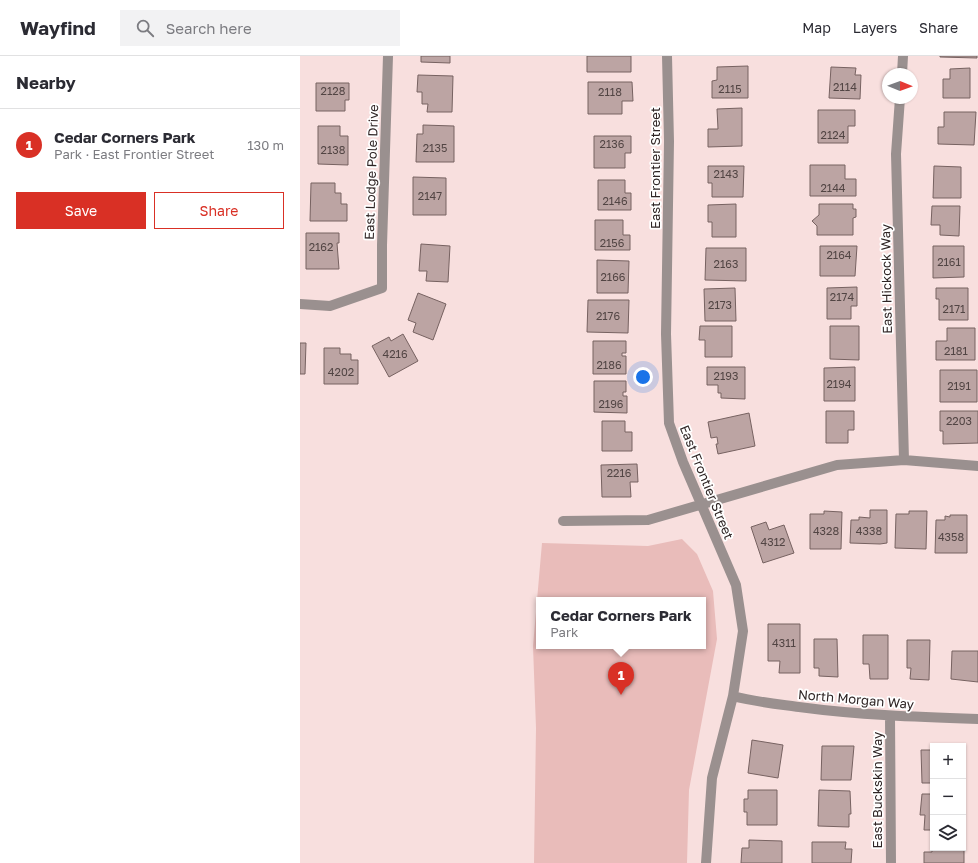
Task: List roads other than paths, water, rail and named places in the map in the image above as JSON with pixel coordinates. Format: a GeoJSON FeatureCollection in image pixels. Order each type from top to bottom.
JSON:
{"type":"FeatureCollection","features":[{"type":"Feature","properties":{"kind":"street","name":"East Lodge Pole Drive"},"geometry":{"type":"LineString","coordinates":[[300,304],[330,306],[382,288],[388,56]]}},
{"type":"Feature","properties":{"kind":"street","name":"East Frontier Street"},"geometry":{"type":"LineString","coordinates":[[668,56],[669,141],[666,334],[669,423],[682,462],[736,585],[743,630],[733,696],[712,778],[706,863]]}},
{"type":"Feature","properties":{"kind":"street"},"geometry":{"type":"LineString","coordinates":[[902,68],[903,56]]}},
{"type":"Feature","properties":{"kind":"street","name":"East Hickock Way"},"geometry":{"type":"LineString","coordinates":[[900,104],[896,154],[904,460]]}},
{"type":"Feature","properties":{"kind":"street"},"geometry":{"type":"LineString","coordinates":[[563,521],[648,520],[837,465],[904,460],[978,466]]}},
{"type":"Feature","properties":{"kind":"street","name":"North Morgan Way"},"geometry":{"type":"LineString","coordinates":[[733,696],[751,701],[818,710],[890,716],[978,719]]}},
{"type":"Feature","properties":{"kind":"street","name":"East Buckskin Way"},"geometry":{"type":"LineString","coordinates":[[890,716],[891,863]]}},
{"type":"Feature","properties":{"kind":"place","name":"Cedar Corners Park"},"geometry":{"type":"Point","coordinates":[621,695]}}]}
